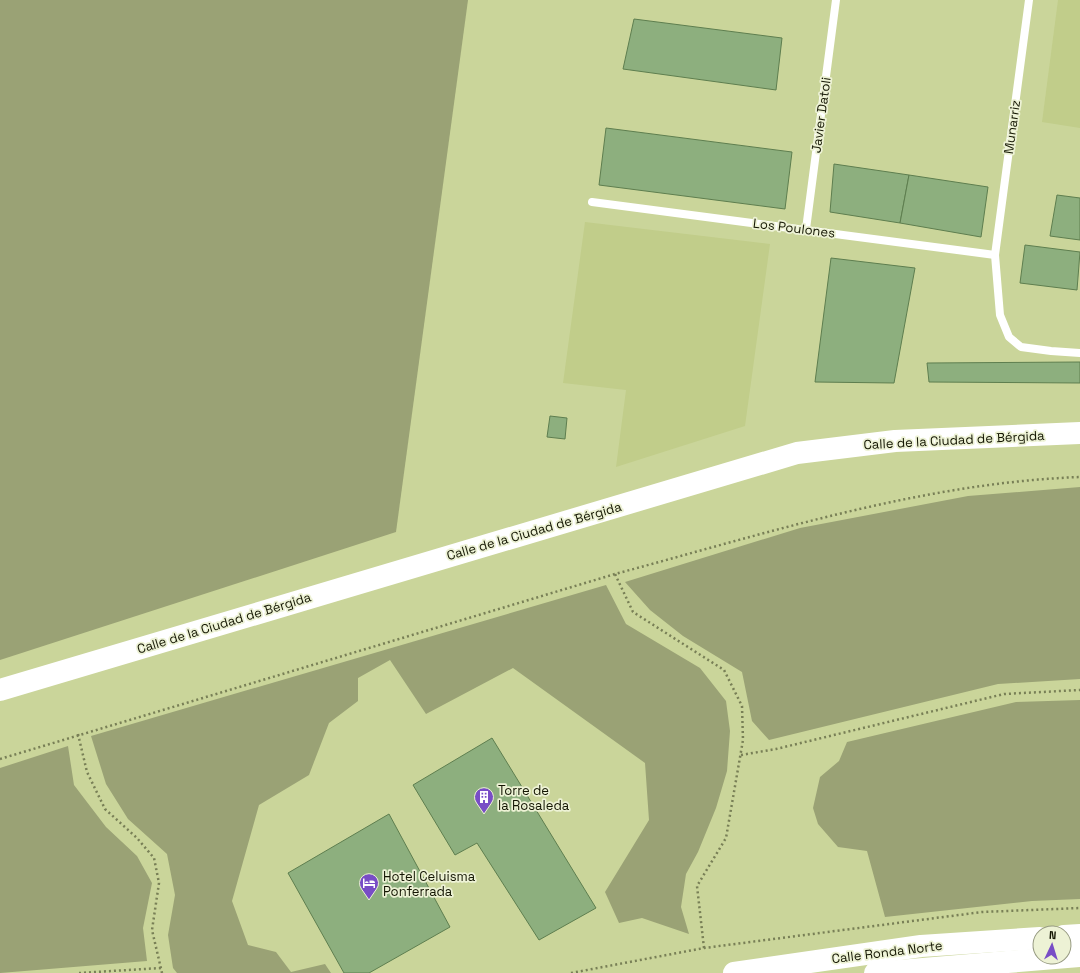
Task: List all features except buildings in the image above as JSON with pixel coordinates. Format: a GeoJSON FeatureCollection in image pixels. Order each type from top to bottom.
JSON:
{"type":"FeatureCollection","features":[{"type":"Feature","properties":{"kind":"street","name":"Calle de la Ciudad de Bérgida"},"geometry":{"type":"LineString","coordinates":[[0,690],[797,453],[895,440],[1080,433]]}},
{"type":"Feature","properties":{"kind":"street","name":"Calle Ronda Norte"},"geometry":{"type":"LineString","coordinates":[[734,973],[921,946],[1032,939]]}},
{"type":"Feature","properties":{"kind":"street","name":"Calle Ronda Norte"},"geometry":{"type":"LineString","coordinates":[[875,973],[1080,956]]}},
{"type":"Feature","properties":{"kind":"lane","name":"Javier Datoli"},"geometry":{"type":"LineString","coordinates":[[806,229],[836,0]]}},
{"type":"Feature","properties":{"kind":"lane","name":"Munarriz"},"geometry":{"type":"LineString","coordinates":[[1029,0],[995,254],[1000,315],[1009,337],[1021,347],[1051,352],[1080,353]]}},
{"type":"Feature","properties":{"kind":"lane","name":"Los Poulones"},"geometry":{"type":"LineString","coordinates":[[592,202],[995,254]]}},
{"type":"Feature","properties":{"kind":"path"},"geometry":{"type":"LineString","coordinates":[[0,760],[78,734],[615,574],[821,518],[940,492],[1042,479],[1080,477]]}},
{"type":"Feature","properties":{"kind":"path"},"geometry":{"type":"LineString","coordinates":[[615,574],[633,612],[724,670],[742,706],[743,740],[726,838],[697,886],[704,948]]}},
{"type":"Feature","properties":{"kind":"path"},"geometry":{"type":"LineString","coordinates":[[741,755],[776,749],[1004,694],[1080,690]]}},
{"type":"Feature","properties":{"kind":"path"},"geometry":{"type":"LineString","coordinates":[[78,734],[87,772],[105,809],[138,838],[154,858],[159,883],[152,930],[162,973]]}},
{"type":"Feature","properties":{"kind":"path"},"geometry":{"type":"LineString","coordinates":[[572,973],[704,948],[982,912],[1080,908]]}},
{"type":"Feature","properties":{"kind":"path"},"geometry":{"type":"LineString","coordinates":[[79,973],[161,968]]}},
{"type":"Feature","properties":{"kind":"shaded area"},"geometry":{"type":"Polygon","coordinates":[[[0,0],[468,0],[396,532],[0,660],[0,0]]]}},
{"type":"Feature","properties":{"kind":"shaded area"},"geometry":{"type":"Polygon","coordinates":[[[1058,0],[1080,0],[1080,128],[1042,122],[1058,0]]]}},
{"type":"Feature","properties":{"kind":"shaded area"},"geometry":{"type":"Polygon","coordinates":[[[585,222],[770,244],[745,426],[616,467],[626,390],[563,383],[585,222]]]}},
{"type":"Feature","properties":{"kind":"shaded area"},"geometry":{"type":"Polygon","coordinates":[[[1080,487],[1080,679],[998,684],[769,740],[752,721],[742,672],[683,636],[650,610],[625,582],[800,528],[968,496],[1080,487]]]}},
{"type":"Feature","properties":{"kind":"shaded area"},"geometry":{"type":"Polygon","coordinates":[[[606,585],[626,624],[700,668],[726,701],[730,731],[727,771],[716,808],[698,852],[686,874],[681,907],[689,934],[642,918],[619,923],[605,892],[649,820],[645,763],[513,668],[426,714],[390,660],[358,678],[358,701],[329,723],[309,775],[259,805],[232,901],[248,945],[276,952],[291,972],[325,964],[331,973],[177,973],[173,968],[168,935],[175,895],[167,854],[128,819],[106,784],[91,736],[606,585]]]}},
{"type":"Feature","properties":{"kind":"shaded area"},"geometry":{"type":"Polygon","coordinates":[[[1080,700],[1080,899],[1032,901],[885,917],[867,851],[838,847],[818,824],[813,808],[820,777],[839,761],[847,742],[1016,702],[1080,700]]]}},
{"type":"Feature","properties":{"kind":"shaded area"},"geometry":{"type":"Polygon","coordinates":[[[68,746],[74,785],[106,827],[137,856],[152,883],[143,928],[147,961],[0,973],[0,768],[68,746]]]}},
{"type":"Feature","properties":{"kind":"place","name":"Torre de la Rosaleda"},"geometry":{"type":"Point","coordinates":[484,814]}},
{"type":"Feature","properties":{"kind":"place","name":"Hotel Celuisma Ponferrada"},"geometry":{"type":"Point","coordinates":[369,900]}}]}
